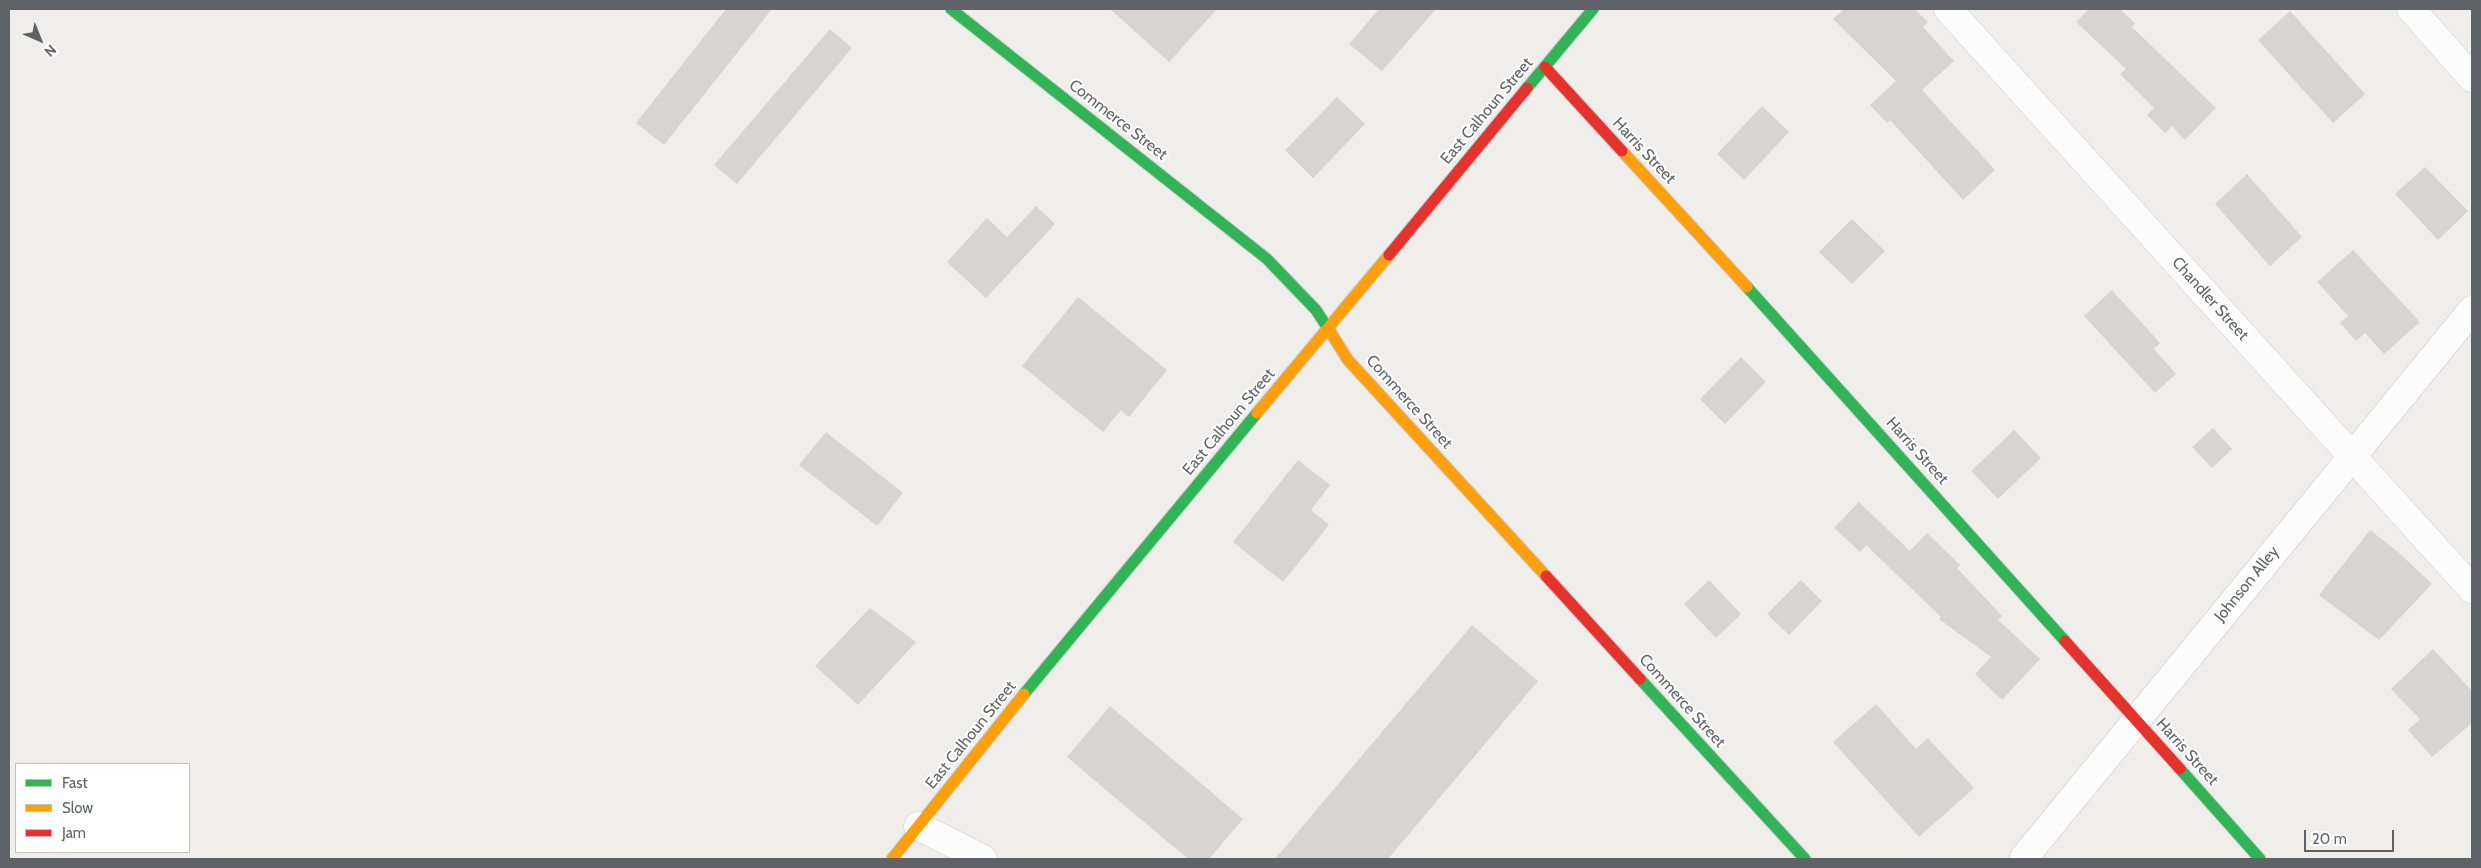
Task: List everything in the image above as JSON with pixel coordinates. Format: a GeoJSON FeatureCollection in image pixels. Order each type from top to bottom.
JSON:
{"type":"FeatureCollection","features":[{"type":"Feature","properties":{"kind":"street","name":"Commerce Street"},"geometry":{"type":"LineString","coordinates":[[951,9],[1268,259],[1316,310],[1348,360],[1804,859]]}},
{"type":"Feature","properties":{"kind":"street","name":"East Calhoun Street"},"geometry":{"type":"LineString","coordinates":[[892,859],[958,774],[1593,9]]}},
{"type":"Feature","properties":{"kind":"street","name":"Chandler Street"},"geometry":{"type":"LineString","coordinates":[[1948,9],[2472,589]]}},
{"type":"Feature","properties":{"kind":"street"},"geometry":{"type":"LineString","coordinates":[[2411,9],[2472,78]]}},
{"type":"Feature","properties":{"kind":"street","name":"Harris Street"},"geometry":{"type":"LineString","coordinates":[[1545,67],[1829,377],[2260,859]]}},
{"type":"Feature","properties":{"kind":"street","name":"Johnson Alley"},"geometry":{"type":"LineString","coordinates":[[2023,859],[2472,310]]}},
{"type":"Feature","properties":{"kind":"street"},"geometry":{"type":"LineString","coordinates":[[918,826],[983,859]]}},
{"type":"Feature","properties":{"kind":"building"},"geometry":{"type":"Polygon","coordinates":[[[726,9],[772,9],[664,145],[636,123],[726,9]]]}},
{"type":"Feature","properties":{"kind":"building"},"geometry":{"type":"Polygon","coordinates":[[[1110,9],[1217,9],[1169,62],[1110,9]]]}},
{"type":"Feature","properties":{"kind":"building"},"geometry":{"type":"Polygon","coordinates":[[[1379,9],[1436,9],[1382,71],[1349,44],[1379,9]]]}},
{"type":"Feature","properties":{"kind":"building"},"geometry":{"type":"Polygon","coordinates":[[[1844,9],[1914,9],[1928,22],[1923,27],[1954,61],[1922,90],[1995,170],[1963,200],[1890,120],[1887,123],[1870,105],[1896,81],[1833,19],[1844,9]]]}},
{"type":"Feature","properties":{"kind":"building"},"geometry":{"type":"Polygon","coordinates":[[[2089,9],[2120,9],[2135,23],[2132,27],[2216,108],[2185,140],[2172,126],[2165,133],[2147,115],[2154,108],[2120,74],[2126,69],[2076,22],[2089,9]]]}},
{"type":"Feature","properties":{"kind":"building"},"geometry":{"type":"Polygon","coordinates":[[[2290,11],[2365,94],[2333,123],[2258,40],[2290,11]]]}},
{"type":"Feature","properties":{"kind":"building"},"geometry":{"type":"Polygon","coordinates":[[[830,29],[852,48],[737,184],[714,165],[830,29]]]}},
{"type":"Feature","properties":{"kind":"building"},"geometry":{"type":"Polygon","coordinates":[[[1337,97],[1365,124],[1313,178],[1285,150],[1337,97]]]}},
{"type":"Feature","properties":{"kind":"building"},"geometry":{"type":"Polygon","coordinates":[[[1762,106],[1789,132],[1744,180],[1717,154],[1762,106]]]}},
{"type":"Feature","properties":{"kind":"building"},"geometry":{"type":"Polygon","coordinates":[[[2425,167],[2468,211],[2438,240],[2395,194],[2425,167]]]}},
{"type":"Feature","properties":{"kind":"building"},"geometry":{"type":"Polygon","coordinates":[[[2247,174],[2302,237],[2270,266],[2215,204],[2247,174]]]}},
{"type":"Feature","properties":{"kind":"building"},"geometry":{"type":"Polygon","coordinates":[[[1036,206],[1055,224],[986,298],[947,262],[987,218],[1007,237],[1036,206]]]}},
{"type":"Feature","properties":{"kind":"building"},"geometry":{"type":"Polygon","coordinates":[[[1852,219],[1885,251],[1852,284],[1819,252],[1852,219]]]}},
{"type":"Feature","properties":{"kind":"building"},"geometry":{"type":"Polygon","coordinates":[[[2353,250],[2420,322],[2384,354],[2365,333],[2356,341],[2340,323],[2348,316],[2317,282],[2353,250]]]}},
{"type":"Feature","properties":{"kind":"building"},"geometry":{"type":"Polygon","coordinates":[[[2112,290],[2160,343],[2154,349],[2176,374],[2155,393],[2084,316],[2112,290]]]}},
{"type":"Feature","properties":{"kind":"building"},"geometry":{"type":"Polygon","coordinates":[[[1078,297],[1167,370],[1129,417],[1121,410],[1103,432],[1022,366],[1078,297]]]}},
{"type":"Feature","properties":{"kind":"building"},"geometry":{"type":"Polygon","coordinates":[[[1741,357],[1766,382],[1725,424],[1700,399],[1741,357]]]}},
{"type":"Feature","properties":{"kind":"building"},"geometry":{"type":"Polygon","coordinates":[[[2213,428],[2232,449],[2212,468],[2192,447],[2213,428]]]}},
{"type":"Feature","properties":{"kind":"building"},"geometry":{"type":"Polygon","coordinates":[[[2014,430],[2041,458],[1998,499],[1971,471],[2014,430]]]}},
{"type":"Feature","properties":{"kind":"building"},"geometry":{"type":"Polygon","coordinates":[[[826,432],[903,493],[877,526],[799,465],[826,432]]]}},
{"type":"Feature","properties":{"kind":"building"},"geometry":{"type":"Polygon","coordinates":[[[1298,460],[1330,485],[1311,510],[1329,525],[1283,582],[1233,542],[1298,460]]]}},
{"type":"Feature","properties":{"kind":"building"},"geometry":{"type":"Polygon","coordinates":[[[1859,502],[1910,551],[1927,533],[1960,565],[1957,568],[2002,616],[1998,620],[2040,659],[2002,700],[1975,674],[1991,657],[1939,619],[1941,617],[1866,545],[1860,552],[1834,528],[1859,502]]]}},
{"type":"Feature","properties":{"kind":"building"},"geometry":{"type":"Polygon","coordinates":[[[2370,530],[2398,552],[2432,584],[2379,640],[2319,595],[2370,530]]]}},
{"type":"Feature","properties":{"kind":"building"},"geometry":{"type":"Polygon","coordinates":[[[1709,580],[1741,614],[1716,638],[1684,604],[1709,580]]]}},
{"type":"Feature","properties":{"kind":"building"},"geometry":{"type":"Polygon","coordinates":[[[1801,580],[1822,601],[1789,635],[1767,614],[1801,580]]]}},
{"type":"Feature","properties":{"kind":"building"},"geometry":{"type":"Polygon","coordinates":[[[870,608],[916,642],[858,705],[815,666],[870,608]]]}},
{"type":"Feature","properties":{"kind":"building"},"geometry":{"type":"Polygon","coordinates":[[[1472,625],[1538,681],[1388,859],[1275,859],[1472,625]]]}},
{"type":"Feature","properties":{"kind":"building"},"geometry":{"type":"Polygon","coordinates":[[[2433,649],[2472,691],[2472,723],[2432,757],[2408,730],[2420,719],[2391,689],[2433,649]]]}},
{"type":"Feature","properties":{"kind":"building"},"geometry":{"type":"Polygon","coordinates":[[[1876,704],[1916,749],[1928,738],[1974,788],[1919,837],[1833,742],[1876,704]]]}},
{"type":"Feature","properties":{"kind":"building"},"geometry":{"type":"Polygon","coordinates":[[[1110,706],[1243,819],[1209,859],[1188,859],[1067,757],[1110,706]]]}},
{"type":"Feature","properties":{"kind":"traffic: fast"},"geometry":{"type":"LineString","coordinates":[[951,9],[1267,259],[1316,310],[1331,333]]}},
{"type":"Feature","properties":{"kind":"traffic: fast"},"geometry":{"type":"LineString","coordinates":[[1527,88],[1593,9]]}},
{"type":"Feature","properties":{"kind":"traffic: fast"},"geometry":{"type":"LineString","coordinates":[[1747,287],[2065,641]]}},
{"type":"Feature","properties":{"kind":"traffic: fast"},"geometry":{"type":"LineString","coordinates":[[1024,694],[1257,413]]}},
{"type":"Feature","properties":{"kind":"traffic: fast"},"geometry":{"type":"LineString","coordinates":[[1640,679],[1805,859]]}},
{"type":"Feature","properties":{"kind":"traffic: fast"},"geometry":{"type":"LineString","coordinates":[[2180,769],[2260,859]]}},
{"type":"Feature","properties":{"kind":"traffic: slow"},"geometry":{"type":"LineString","coordinates":[[1622,151],[1747,287]]}},
{"type":"Feature","properties":{"kind":"traffic: slow"},"geometry":{"type":"LineString","coordinates":[[1257,413],[1389,255]]}},
{"type":"Feature","properties":{"kind":"traffic: slow"},"geometry":{"type":"LineString","coordinates":[[1331,333],[1348,360],[1546,576]]}},
{"type":"Feature","properties":{"kind":"traffic: slow"},"geometry":{"type":"LineString","coordinates":[[892,859],[1024,694]]}},
{"type":"Feature","properties":{"kind":"traffic: jam"},"geometry":{"type":"LineString","coordinates":[[1545,67],[1622,151]]}},
{"type":"Feature","properties":{"kind":"traffic: jam"},"geometry":{"type":"LineString","coordinates":[[1389,255],[1527,88]]}},
{"type":"Feature","properties":{"kind":"traffic: jam"},"geometry":{"type":"LineString","coordinates":[[1546,576],[1640,679]]}},
{"type":"Feature","properties":{"kind":"traffic: jam"},"geometry":{"type":"LineString","coordinates":[[2065,641],[2180,769]]}}]}
